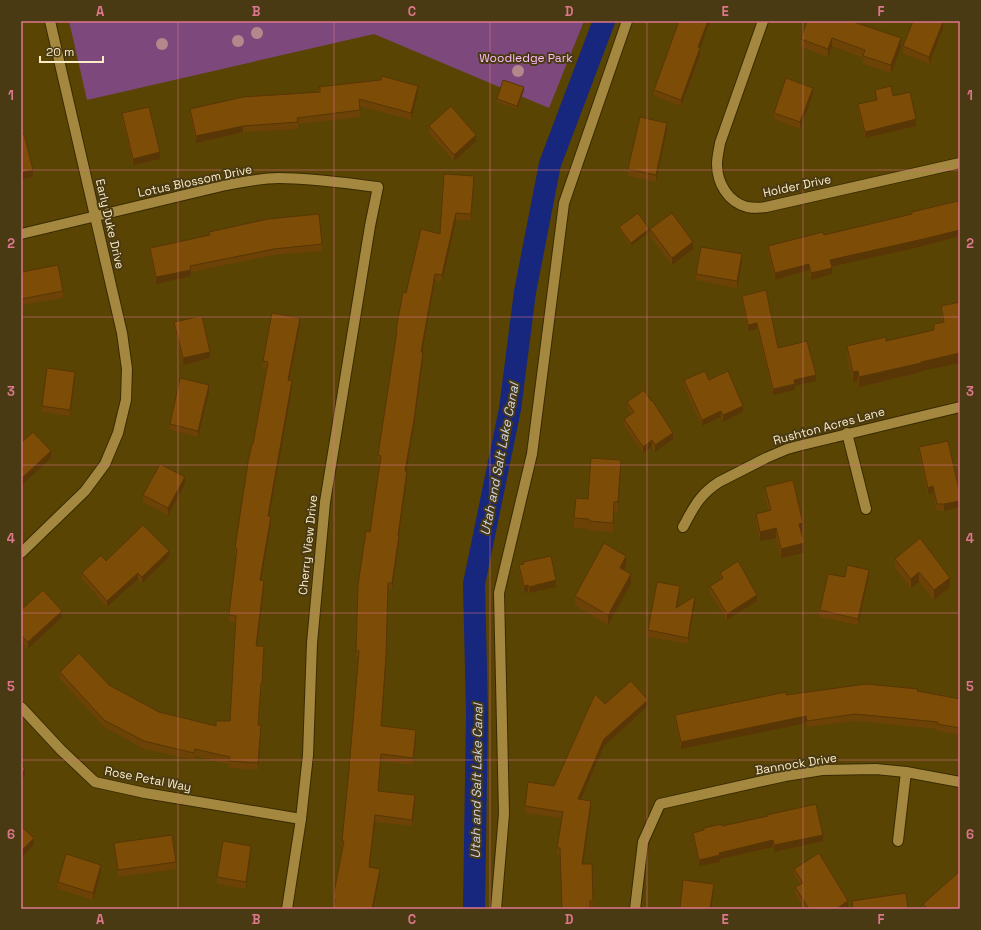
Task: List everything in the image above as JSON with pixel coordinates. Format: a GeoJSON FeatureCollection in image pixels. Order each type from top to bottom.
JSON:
{"type":"FeatureCollection","features":[{"type":"Feature","properties":{"kind":"street","name":"Early Duke Drive"},"geometry":{"type":"LineString","coordinates":[[21,553],[85,492],[105,464],[118,433],[126,400],[127,369],[122,333],[50,21]]}},
{"type":"Feature","properties":{"kind":"street"},"geometry":{"type":"LineString","coordinates":[[496,909],[504,814],[499,593],[532,454],[564,203],[627,21]]}},
{"type":"Feature","properties":{"kind":"street","name":"Holder Drive"},"geometry":{"type":"LineString","coordinates":[[763,21],[720,143],[718,154],[718,175],[721,184],[732,199],[747,207],[766,207],[960,163]]}},
{"type":"Feature","properties":{"kind":"street","name":"Lotus Blossom Drive"},"geometry":{"type":"LineString","coordinates":[[21,234],[226,185],[251,181],[278,178],[302,179],[378,187]]}},
{"type":"Feature","properties":{"kind":"street","name":"Cherry View Drive"},"geometry":{"type":"LineString","coordinates":[[287,909],[301,819],[308,755],[312,644],[325,502],[370,226],[378,187]]}},
{"type":"Feature","properties":{"kind":"street","name":"Rushton Acres Lane"},"geometry":{"type":"LineString","coordinates":[[683,526],[697,501],[704,493],[719,482],[766,458],[787,449],[960,407]]}},
{"type":"Feature","properties":{"kind":"street"},"geometry":{"type":"LineString","coordinates":[[847,434],[866,509]]}},
{"type":"Feature","properties":{"kind":"street","name":"Rose Petal Way"},"geometry":{"type":"LineString","coordinates":[[21,707],[61,750],[95,782],[144,793],[301,819]]}},
{"type":"Feature","properties":{"kind":"street","name":"Bannock Drive"},"geometry":{"type":"LineString","coordinates":[[635,909],[643,842],[660,804],[785,776],[822,770],[876,769],[906,772],[960,782]]}},
{"type":"Feature","properties":{"kind":"street"},"geometry":{"type":"LineString","coordinates":[[898,841],[906,772]]}},
{"type":"Feature","properties":{"kind":"green space","name":"Woodledge Park"},"geometry":{"type":"Polygon","coordinates":[[[69,21],[584,21],[549,108],[374,34],[87,100],[69,21]]]}},
{"type":"Feature","properties":{"kind":"building"},"geometry":{"type":"Polygon","coordinates":[[[679,21],[708,21],[681,100],[654,90],[679,21]]]}},
{"type":"Feature","properties":{"kind":"building"},"geometry":{"type":"Polygon","coordinates":[[[807,21],[851,21],[901,38],[891,65],[863,56],[865,50],[832,38],[828,49],[801,39],[807,21]]]}},
{"type":"Feature","properties":{"kind":"building"},"geometry":{"type":"Polygon","coordinates":[[[913,21],[943,22],[929,57],[903,46],[913,21]]]}},
{"type":"Feature","properties":{"kind":"building"},"geometry":{"type":"Polygon","coordinates":[[[382,76],[418,86],[411,113],[359,99],[360,110],[297,118],[298,122],[243,126],[196,136],[190,109],[243,97],[320,92],[320,88],[318,87],[381,80],[382,76]]]}},
{"type":"Feature","properties":{"kind":"building"},"geometry":{"type":"Polygon","coordinates":[[[786,78],[813,88],[800,122],[774,113],[786,78]]]}},
{"type":"Feature","properties":{"kind":"building"},"geometry":{"type":"Polygon","coordinates":[[[503,80],[524,87],[517,106],[497,99],[503,80]]]}},
{"type":"Feature","properties":{"kind":"building"},"geometry":{"type":"Polygon","coordinates":[[[891,86],[893,96],[910,92],[916,119],[865,132],[858,104],[877,100],[875,90],[891,86]]]}},
{"type":"Feature","properties":{"kind":"building"},"geometry":{"type":"Polygon","coordinates":[[[451,106],[476,135],[454,155],[429,126],[451,106]]]}},
{"type":"Feature","properties":{"kind":"building"},"geometry":{"type":"Polygon","coordinates":[[[149,107],[160,152],[133,159],[122,113],[149,107]]]}},
{"type":"Feature","properties":{"kind":"building"},"geometry":{"type":"Polygon","coordinates":[[[640,117],[667,123],[656,175],[628,169],[640,117]]]}},
{"type":"Feature","properties":{"kind":"building"},"geometry":{"type":"Polygon","coordinates":[[[21,132],[22,135],[24,134],[33,170],[21,173],[21,132]]]}},
{"type":"Feature","properties":{"kind":"building"},"geometry":{"type":"Polygon","coordinates":[[[444,174],[474,176],[471,214],[456,213],[442,275],[435,274],[421,352],[423,352],[414,420],[405,471],[407,471],[392,583],[388,583],[386,656],[381,726],[416,730],[413,758],[381,754],[378,791],[415,795],[412,820],[375,815],[369,867],[380,869],[372,909],[333,909],[335,899],[333,898],[344,841],[342,841],[359,651],[356,651],[358,585],[366,531],[370,532],[381,456],[378,455],[396,330],[403,292],[406,293],[421,229],[440,234],[444,174]]]}},
{"type":"Feature","properties":{"kind":"building"},"geometry":{"type":"Polygon","coordinates":[[[958,201],[960,208],[960,230],[830,260],[832,268],[811,273],[809,264],[775,273],[768,246],[823,232],[824,235],[912,214],[912,212],[958,201]]]}},
{"type":"Feature","properties":{"kind":"building"},"geometry":{"type":"Polygon","coordinates":[[[638,213],[649,229],[631,243],[619,227],[638,213]]]}},
{"type":"Feature","properties":{"kind":"building"},"geometry":{"type":"Polygon","coordinates":[[[672,213],[693,242],[672,258],[650,229],[672,213]]]}},
{"type":"Feature","properties":{"kind":"building"},"geometry":{"type":"Polygon","coordinates":[[[319,214],[322,244],[274,249],[190,266],[191,270],[156,277],[150,248],[210,235],[209,232],[268,219],[319,214]]]}},
{"type":"Feature","properties":{"kind":"building"},"geometry":{"type":"Polygon","coordinates":[[[701,247],[742,254],[737,281],[696,274],[701,247]]]}},
{"type":"Feature","properties":{"kind":"building"},"geometry":{"type":"Polygon","coordinates":[[[58,265],[63,291],[21,299],[22,272],[58,265]]]}},
{"type":"Feature","properties":{"kind":"building"},"geometry":{"type":"Polygon","coordinates":[[[766,290],[778,348],[807,341],[816,375],[794,380],[795,384],[773,389],[757,323],[748,325],[742,296],[766,290]]]}},
{"type":"Feature","properties":{"kind":"building"},"geometry":{"type":"Polygon","coordinates":[[[960,302],[960,353],[859,377],[858,371],[853,372],[847,346],[886,337],[886,341],[934,330],[934,324],[944,322],[941,306],[960,302]]]}},
{"type":"Feature","properties":{"kind":"building"},"geometry":{"type":"Polygon","coordinates":[[[272,313],[300,318],[288,380],[292,381],[268,516],[271,516],[260,580],[264,581],[256,646],[264,646],[258,725],[261,725],[258,763],[229,761],[230,757],[195,749],[194,753],[144,741],[104,720],[60,672],[79,653],[109,685],[159,712],[216,726],[216,721],[230,721],[236,616],[229,615],[237,549],[235,548],[248,462],[253,444],[268,362],[263,361],[272,313]]]}},
{"type":"Feature","properties":{"kind":"building"},"geometry":{"type":"Polygon","coordinates":[[[202,316],[210,352],[183,358],[174,322],[202,316]]]}},
{"type":"Feature","properties":{"kind":"building"},"geometry":{"type":"Polygon","coordinates":[[[47,368],[75,372],[70,410],[42,406],[47,368]]]}},
{"type":"Feature","properties":{"kind":"building"},"geometry":{"type":"Polygon","coordinates":[[[705,371],[709,380],[728,371],[743,406],[723,415],[721,411],[702,420],[684,380],[705,371]]]}},
{"type":"Feature","properties":{"kind":"building"},"geometry":{"type":"Polygon","coordinates":[[[180,378],[209,385],[198,431],[170,424],[180,378]]]}},
{"type":"Feature","properties":{"kind":"building"},"geometry":{"type":"Polygon","coordinates":[[[644,390],[673,433],[655,445],[652,440],[643,447],[624,419],[634,412],[627,402],[644,390]]]}},
{"type":"Feature","properties":{"kind":"building"},"geometry":{"type":"Polygon","coordinates":[[[33,432],[51,451],[21,479],[21,443],[33,432]]]}},
{"type":"Feature","properties":{"kind":"building"},"geometry":{"type":"Polygon","coordinates":[[[948,441],[960,494],[960,501],[937,504],[933,486],[928,488],[919,447],[948,441]]]}},
{"type":"Feature","properties":{"kind":"building"},"geometry":{"type":"Polygon","coordinates":[[[591,458],[621,460],[618,502],[614,502],[613,523],[574,518],[576,498],[588,499],[591,458]]]}},
{"type":"Feature","properties":{"kind":"building"},"geometry":{"type":"Polygon","coordinates":[[[160,464],[185,477],[168,508],[143,495],[160,464]]]}},
{"type":"Feature","properties":{"kind":"building"},"geometry":{"type":"Polygon","coordinates":[[[793,480],[803,523],[799,524],[804,543],[781,549],[776,528],[760,532],[756,514],[771,510],[765,487],[793,480]]]}},
{"type":"Feature","properties":{"kind":"building"},"geometry":{"type":"Polygon","coordinates":[[[143,525],[169,551],[142,577],[138,573],[107,601],[82,573],[101,555],[106,561],[143,525]]]}},
{"type":"Feature","properties":{"kind":"building"},"geometry":{"type":"Polygon","coordinates":[[[920,538],[950,578],[934,590],[919,572],[911,579],[895,559],[920,538]]]}},
{"type":"Feature","properties":{"kind":"building"},"geometry":{"type":"Polygon","coordinates":[[[604,543],[626,556],[620,568],[631,574],[608,615],[575,596],[604,543]]]}},
{"type":"Feature","properties":{"kind":"building"},"geometry":{"type":"Polygon","coordinates":[[[551,556],[556,580],[529,587],[528,585],[524,586],[519,565],[524,564],[523,562],[551,556]]]}},
{"type":"Feature","properties":{"kind":"building"},"geometry":{"type":"Polygon","coordinates":[[[738,561],[757,595],[727,614],[710,586],[723,578],[720,573],[738,561]]]}},
{"type":"Feature","properties":{"kind":"building"},"geometry":{"type":"Polygon","coordinates":[[[847,565],[869,570],[858,619],[820,610],[828,574],[845,577],[847,565]]]}},
{"type":"Feature","properties":{"kind":"building"},"geometry":{"type":"Polygon","coordinates":[[[657,582],[680,586],[676,608],[695,596],[688,638],[648,630],[657,582]]]}},
{"type":"Feature","properties":{"kind":"building"},"geometry":{"type":"Polygon","coordinates":[[[43,590],[62,611],[28,642],[21,635],[21,610],[43,590]]]}},
{"type":"Feature","properties":{"kind":"building"},"geometry":{"type":"Polygon","coordinates":[[[631,681],[648,700],[604,739],[578,799],[591,801],[582,864],[592,864],[593,901],[590,901],[590,909],[562,909],[560,848],[557,848],[563,812],[525,806],[528,782],[554,786],[595,694],[605,704],[631,681]]]}},
{"type":"Feature","properties":{"kind":"building"},"geometry":{"type":"Polygon","coordinates":[[[866,684],[918,689],[917,691],[960,699],[960,728],[937,724],[938,722],[855,714],[807,721],[806,716],[681,742],[675,715],[786,692],[786,695],[866,684]]]}},
{"type":"Feature","properties":{"kind":"building"},"geometry":{"type":"Polygon","coordinates":[[[21,764],[25,769],[21,773],[21,764]]]}},
{"type":"Feature","properties":{"kind":"building"},"geometry":{"type":"Polygon","coordinates":[[[816,804],[823,835],[774,845],[773,840],[719,853],[720,855],[699,860],[693,833],[704,830],[704,828],[722,824],[722,826],[816,804]]]}},
{"type":"Feature","properties":{"kind":"building"},"geometry":{"type":"Polygon","coordinates":[[[21,826],[34,838],[21,851],[21,826]]]}},
{"type":"Feature","properties":{"kind":"building"},"geometry":{"type":"Polygon","coordinates":[[[172,835],[176,862],[118,870],[114,843],[172,835]]]}},
{"type":"Feature","properties":{"kind":"building"},"geometry":{"type":"Polygon","coordinates":[[[223,841],[251,846],[246,882],[217,877],[223,841]]]}},
{"type":"Feature","properties":{"kind":"building"},"geometry":{"type":"Polygon","coordinates":[[[819,853],[848,901],[836,909],[809,909],[795,887],[803,883],[794,869],[819,853]]]}},
{"type":"Feature","properties":{"kind":"building"},"geometry":{"type":"Polygon","coordinates":[[[66,854],[101,865],[93,893],[58,882],[66,854]]]}},
{"type":"Feature","properties":{"kind":"building"},"geometry":{"type":"Polygon","coordinates":[[[960,871],[960,909],[928,909],[923,904],[960,871]]]}},
{"type":"Feature","properties":{"kind":"building"},"geometry":{"type":"Polygon","coordinates":[[[683,880],[714,884],[710,909],[680,909],[683,880]]]}},
{"type":"Feature","properties":{"kind":"building"},"geometry":{"type":"Polygon","coordinates":[[[906,893],[908,909],[853,909],[852,901],[906,893]]]}},
{"type":"Feature","properties":{"kind":"waterway","name":"Utah and Salt Lake Canal"},"geometry":{"type":"LineString","coordinates":[[474,909],[477,713],[474,584],[510,409],[525,292],[550,164],[604,21]]}}]}
